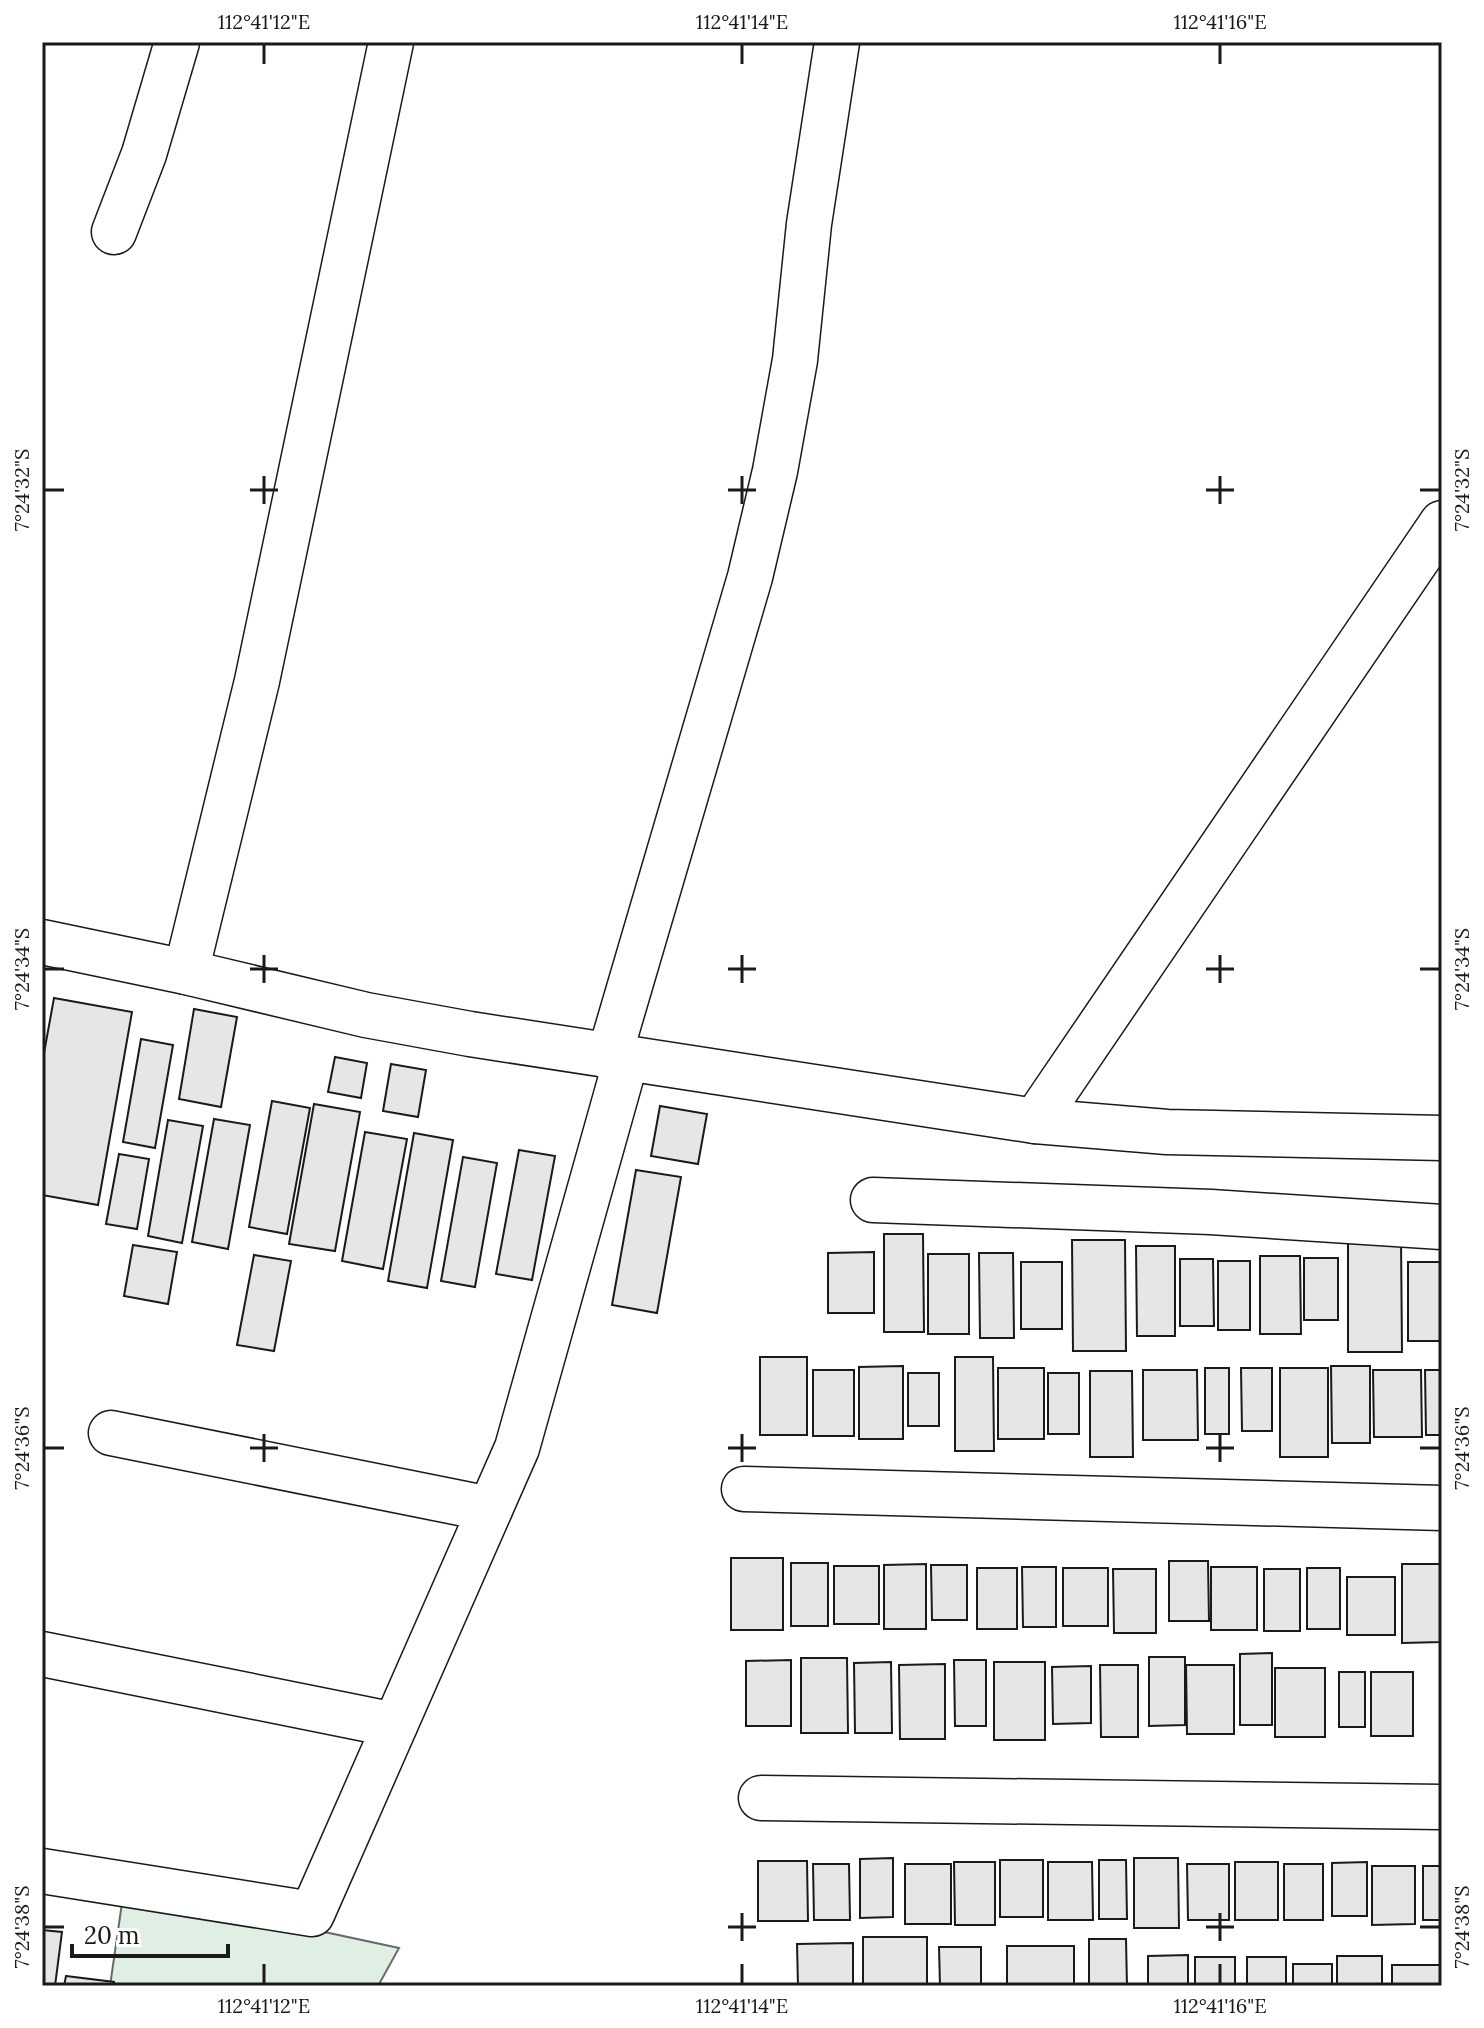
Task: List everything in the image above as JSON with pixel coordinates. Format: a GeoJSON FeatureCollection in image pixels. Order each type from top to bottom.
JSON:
{"type":"FeatureCollection","features":[{"type":"Feature","properties":{"kind":"street"},"geometry":{"type":"LineString","coordinates":[[114,232],[144,154],[177,42]]}},
{"type":"Feature","properties":{"kind":"street"},"geometry":{"type":"LineString","coordinates":[[186,972],[257,681],[391,42]]}},
{"type":"Feature","properties":{"kind":"street"},"geometry":{"type":"LineString","coordinates":[[42,1871],[312,1914],[517,1448],[618,1058],[750,577],[775,471],[795,360],[809,224],[837,42]]}},
{"type":"Feature","properties":{"kind":"street"},"geometry":{"type":"LineString","coordinates":[[1035,1121],[1442,523]]}},
{"type":"Feature","properties":{"kind":"street"},"geometry":{"type":"LineString","coordinates":[[42,942],[366,1015],[618,1058],[1035,1121],[1167,1132],[1442,1138]]}},
{"type":"Feature","properties":{"kind":"street"},"geometry":{"type":"LineString","coordinates":[[873,1200],[1211,1212],[1442,1227]]}},
{"type":"Feature","properties":{"kind":"street"},"geometry":{"type":"LineString","coordinates":[[111,1433],[490,1509]]}},
{"type":"Feature","properties":{"kind":"street"},"geometry":{"type":"LineString","coordinates":[[744,1489],[1442,1508]]}},
{"type":"Feature","properties":{"kind":"street"},"geometry":{"type":"LineString","coordinates":[[42,1654],[395,1725]]}},
{"type":"Feature","properties":{"kind":"street"},"geometry":{"type":"LineString","coordinates":[[761,1798],[1442,1807]]}},
{"type":"Feature","properties":{"kind":"green space"},"geometry":{"type":"Polygon","coordinates":[[[124,1889],[399,1948],[378,1986],[110,1986],[124,1889]]]}},
{"type":"Feature","properties":{"kind":"building"},"geometry":{"type":"Polygon","coordinates":[[[54,998],[132,1012],[98,1205],[42,1195],[42,1064],[54,998]]]}},
{"type":"Feature","properties":{"kind":"building"},"geometry":{"type":"Polygon","coordinates":[[[194,1009],[237,1017],[221,1107],[179,1099],[194,1009]]]}},
{"type":"Feature","properties":{"kind":"building"},"geometry":{"type":"Polygon","coordinates":[[[141,1039],[173,1045],[155,1148],[123,1142],[141,1039]]]}},
{"type":"Feature","properties":{"kind":"building"},"geometry":{"type":"Polygon","coordinates":[[[335,1057],[367,1063],[361,1098],[328,1092],[335,1057]]]}},
{"type":"Feature","properties":{"kind":"building"},"geometry":{"type":"Polygon","coordinates":[[[391,1064],[426,1070],[418,1117],[383,1111],[391,1064]]]}},
{"type":"Feature","properties":{"kind":"building"},"geometry":{"type":"Polygon","coordinates":[[[272,1101],[310,1108],[287,1234],[249,1227],[272,1101]]]}},
{"type":"Feature","properties":{"kind":"building"},"geometry":{"type":"Polygon","coordinates":[[[314,1104],[360,1112],[335,1251],[289,1244],[314,1104]]]}},
{"type":"Feature","properties":{"kind":"building"},"geometry":{"type":"Polygon","coordinates":[[[660,1106],[707,1114],[698,1164],[651,1156],[660,1106]]]}},
{"type":"Feature","properties":{"kind":"building"},"geometry":{"type":"Polygon","coordinates":[[[214,1119],[250,1125],[228,1249],[192,1242],[214,1119]]]}},
{"type":"Feature","properties":{"kind":"building"},"geometry":{"type":"Polygon","coordinates":[[[168,1120],[203,1126],[182,1243],[148,1236],[168,1120]]]}},
{"type":"Feature","properties":{"kind":"building"},"geometry":{"type":"Polygon","coordinates":[[[365,1132],[407,1139],[383,1269],[342,1261],[365,1132]]]}},
{"type":"Feature","properties":{"kind":"building"},"geometry":{"type":"Polygon","coordinates":[[[414,1133],[453,1140],[427,1288],[388,1281],[414,1133]]]}},
{"type":"Feature","properties":{"kind":"building"},"geometry":{"type":"Polygon","coordinates":[[[519,1150],[555,1156],[532,1280],[496,1274],[519,1150]]]}},
{"type":"Feature","properties":{"kind":"building"},"geometry":{"type":"Polygon","coordinates":[[[119,1154],[149,1159],[137,1229],[106,1224],[119,1154]]]}},
{"type":"Feature","properties":{"kind":"building"},"geometry":{"type":"Polygon","coordinates":[[[463,1157],[497,1163],[475,1287],[441,1281],[463,1157]]]}},
{"type":"Feature","properties":{"kind":"building"},"geometry":{"type":"Polygon","coordinates":[[[636,1170],[681,1177],[657,1313],[612,1305],[636,1170]]]}},
{"type":"Feature","properties":{"kind":"building"},"geometry":{"type":"Polygon","coordinates":[[[884,1234],[923,1234],[924,1332],[884,1332],[884,1234]]]}},
{"type":"Feature","properties":{"kind":"building"},"geometry":{"type":"Polygon","coordinates":[[[1348,1238],[1401,1238],[1402,1352],[1348,1352],[1348,1238]]]}},
{"type":"Feature","properties":{"kind":"building"},"geometry":{"type":"Polygon","coordinates":[[[1072,1240],[1125,1240],[1126,1351],[1073,1351],[1072,1240]]]}},
{"type":"Feature","properties":{"kind":"building"},"geometry":{"type":"Polygon","coordinates":[[[133,1245],[177,1252],[168,1304],[124,1296],[133,1245]]]}},
{"type":"Feature","properties":{"kind":"building"},"geometry":{"type":"Polygon","coordinates":[[[1136,1246],[1175,1246],[1175,1336],[1137,1336],[1136,1246]]]}},
{"type":"Feature","properties":{"kind":"building"},"geometry":{"type":"Polygon","coordinates":[[[874,1252],[874,1313],[828,1313],[828,1253],[874,1252]]]}},
{"type":"Feature","properties":{"kind":"building"},"geometry":{"type":"Polygon","coordinates":[[[979,1253],[1013,1253],[1014,1338],[980,1338],[979,1253]]]}},
{"type":"Feature","properties":{"kind":"building"},"geometry":{"type":"Polygon","coordinates":[[[928,1254],[969,1254],[969,1334],[928,1334],[928,1254]]]}},
{"type":"Feature","properties":{"kind":"building"},"geometry":{"type":"Polygon","coordinates":[[[254,1255],[291,1261],[274,1351],[237,1345],[254,1255]]]}},
{"type":"Feature","properties":{"kind":"building"},"geometry":{"type":"Polygon","coordinates":[[[1260,1256],[1300,1256],[1301,1334],[1260,1334],[1260,1256]]]}},
{"type":"Feature","properties":{"kind":"building"},"geometry":{"type":"Polygon","coordinates":[[[1304,1258],[1338,1258],[1338,1320],[1304,1320],[1304,1258]]]}},
{"type":"Feature","properties":{"kind":"building"},"geometry":{"type":"Polygon","coordinates":[[[1180,1259],[1213,1259],[1214,1326],[1180,1326],[1180,1259]]]}},
{"type":"Feature","properties":{"kind":"building"},"geometry":{"type":"Polygon","coordinates":[[[1218,1261],[1250,1261],[1250,1330],[1218,1330],[1218,1261]]]}},
{"type":"Feature","properties":{"kind":"building"},"geometry":{"type":"Polygon","coordinates":[[[1021,1262],[1062,1262],[1062,1329],[1021,1329],[1021,1262]]]}},
{"type":"Feature","properties":{"kind":"building"},"geometry":{"type":"Polygon","coordinates":[[[1408,1262],[1442,1262],[1442,1341],[1408,1341],[1408,1262]]]}},
{"type":"Feature","properties":{"kind":"building"},"geometry":{"type":"Polygon","coordinates":[[[760,1357],[807,1357],[807,1435],[760,1435],[760,1357]]]}},
{"type":"Feature","properties":{"kind":"building"},"geometry":{"type":"Polygon","coordinates":[[[955,1357],[993,1357],[994,1451],[955,1451],[955,1357]]]}},
{"type":"Feature","properties":{"kind":"building"},"geometry":{"type":"Polygon","coordinates":[[[903,1366],[903,1439],[859,1439],[859,1367],[903,1366]]]}},
{"type":"Feature","properties":{"kind":"building"},"geometry":{"type":"Polygon","coordinates":[[[1331,1366],[1370,1366],[1370,1443],[1332,1443],[1331,1366]]]}},
{"type":"Feature","properties":{"kind":"building"},"geometry":{"type":"Polygon","coordinates":[[[998,1368],[1044,1368],[1044,1439],[998,1439],[998,1368]]]}},
{"type":"Feature","properties":{"kind":"building"},"geometry":{"type":"Polygon","coordinates":[[[1205,1368],[1229,1368],[1229,1434],[1205,1434],[1205,1368]]]}},
{"type":"Feature","properties":{"kind":"building"},"geometry":{"type":"Polygon","coordinates":[[[1241,1368],[1272,1368],[1272,1431],[1242,1431],[1241,1368]]]}},
{"type":"Feature","properties":{"kind":"building"},"geometry":{"type":"Polygon","coordinates":[[[1280,1368],[1328,1368],[1328,1457],[1280,1457],[1280,1368]]]}},
{"type":"Feature","properties":{"kind":"building"},"geometry":{"type":"Polygon","coordinates":[[[813,1370],[854,1370],[854,1436],[813,1436],[813,1370]]]}},
{"type":"Feature","properties":{"kind":"building"},"geometry":{"type":"Polygon","coordinates":[[[1143,1370],[1197,1370],[1198,1440],[1143,1440],[1143,1370]]]}},
{"type":"Feature","properties":{"kind":"building"},"geometry":{"type":"Polygon","coordinates":[[[1373,1370],[1421,1370],[1422,1437],[1374,1437],[1373,1370]]]}},
{"type":"Feature","properties":{"kind":"building"},"geometry":{"type":"Polygon","coordinates":[[[1425,1370],[1442,1370],[1442,1435],[1426,1435],[1425,1370]]]}},
{"type":"Feature","properties":{"kind":"building"},"geometry":{"type":"Polygon","coordinates":[[[1090,1371],[1132,1371],[1133,1457],[1090,1457],[1090,1371]]]}},
{"type":"Feature","properties":{"kind":"building"},"geometry":{"type":"Polygon","coordinates":[[[908,1373],[939,1373],[939,1426],[908,1426],[908,1373]]]}},
{"type":"Feature","properties":{"kind":"building"},"geometry":{"type":"Polygon","coordinates":[[[1048,1373],[1079,1373],[1079,1434],[1048,1434],[1048,1373]]]}},
{"type":"Feature","properties":{"kind":"building"},"geometry":{"type":"Polygon","coordinates":[[[731,1558],[783,1558],[783,1630],[731,1630],[731,1558]]]}},
{"type":"Feature","properties":{"kind":"building"},"geometry":{"type":"Polygon","coordinates":[[[1169,1561],[1208,1561],[1209,1621],[1169,1621],[1169,1561]]]}},
{"type":"Feature","properties":{"kind":"building"},"geometry":{"type":"Polygon","coordinates":[[[791,1563],[828,1563],[828,1626],[791,1626],[791,1563]]]}},
{"type":"Feature","properties":{"kind":"building"},"geometry":{"type":"Polygon","coordinates":[[[926,1564],[926,1629],[884,1629],[884,1565],[926,1564]]]}},
{"type":"Feature","properties":{"kind":"building"},"geometry":{"type":"Polygon","coordinates":[[[1402,1564],[1442,1564],[1442,1642],[1402,1643],[1402,1564]]]}},
{"type":"Feature","properties":{"kind":"building"},"geometry":{"type":"Polygon","coordinates":[[[931,1565],[967,1565],[967,1620],[932,1620],[931,1565]]]}},
{"type":"Feature","properties":{"kind":"building"},"geometry":{"type":"Polygon","coordinates":[[[834,1566],[879,1566],[879,1624],[834,1624],[834,1566]]]}},
{"type":"Feature","properties":{"kind":"building"},"geometry":{"type":"Polygon","coordinates":[[[1022,1567],[1056,1567],[1056,1627],[1023,1627],[1022,1567]]]}},
{"type":"Feature","properties":{"kind":"building"},"geometry":{"type":"Polygon","coordinates":[[[1211,1567],[1257,1567],[1257,1630],[1211,1630],[1211,1567]]]}},
{"type":"Feature","properties":{"kind":"building"},"geometry":{"type":"Polygon","coordinates":[[[977,1568],[1017,1568],[1017,1629],[977,1629],[977,1568]]]}},
{"type":"Feature","properties":{"kind":"building"},"geometry":{"type":"Polygon","coordinates":[[[1063,1568],[1108,1568],[1108,1626],[1063,1626],[1063,1568]]]}},
{"type":"Feature","properties":{"kind":"building"},"geometry":{"type":"Polygon","coordinates":[[[1307,1568],[1340,1568],[1340,1629],[1307,1629],[1307,1568]]]}},
{"type":"Feature","properties":{"kind":"building"},"geometry":{"type":"Polygon","coordinates":[[[1113,1569],[1156,1569],[1156,1633],[1114,1633],[1113,1569]]]}},
{"type":"Feature","properties":{"kind":"building"},"geometry":{"type":"Polygon","coordinates":[[[1264,1569],[1300,1569],[1300,1631],[1264,1631],[1264,1569]]]}},
{"type":"Feature","properties":{"kind":"building"},"geometry":{"type":"Polygon","coordinates":[[[1347,1577],[1395,1577],[1395,1635],[1347,1635],[1347,1577]]]}},
{"type":"Feature","properties":{"kind":"building"},"geometry":{"type":"Polygon","coordinates":[[[1272,1653],[1272,1725],[1240,1725],[1240,1654],[1272,1653]]]}},
{"type":"Feature","properties":{"kind":"building"},"geometry":{"type":"Polygon","coordinates":[[[1149,1657],[1185,1657],[1185,1725],[1149,1726],[1149,1657]]]}},
{"type":"Feature","properties":{"kind":"building"},"geometry":{"type":"Polygon","coordinates":[[[801,1658],[847,1658],[848,1733],[801,1733],[801,1658]]]}},
{"type":"Feature","properties":{"kind":"building"},"geometry":{"type":"Polygon","coordinates":[[[791,1660],[791,1726],[746,1726],[746,1661],[791,1660]]]}},
{"type":"Feature","properties":{"kind":"building"},"geometry":{"type":"Polygon","coordinates":[[[954,1660],[986,1660],[986,1726],[955,1726],[954,1660]]]}},
{"type":"Feature","properties":{"kind":"building"},"geometry":{"type":"Polygon","coordinates":[[[891,1662],[892,1733],[855,1733],[854,1663],[891,1662]]]}},
{"type":"Feature","properties":{"kind":"building"},"geometry":{"type":"Polygon","coordinates":[[[994,1662],[1045,1662],[1045,1740],[994,1740],[994,1662]]]}},
{"type":"Feature","properties":{"kind":"building"},"geometry":{"type":"Polygon","coordinates":[[[945,1664],[945,1739],[900,1739],[899,1665],[945,1664]]]}},
{"type":"Feature","properties":{"kind":"building"},"geometry":{"type":"Polygon","coordinates":[[[1100,1665],[1138,1665],[1138,1737],[1101,1737],[1100,1665]]]}},
{"type":"Feature","properties":{"kind":"building"},"geometry":{"type":"Polygon","coordinates":[[[1186,1665],[1234,1665],[1234,1734],[1187,1734],[1186,1665]]]}},
{"type":"Feature","properties":{"kind":"building"},"geometry":{"type":"Polygon","coordinates":[[[1091,1666],[1091,1723],[1053,1724],[1052,1667],[1091,1666]]]}},
{"type":"Feature","properties":{"kind":"building"},"geometry":{"type":"Polygon","coordinates":[[[1275,1668],[1325,1668],[1325,1737],[1275,1737],[1275,1668]]]}},
{"type":"Feature","properties":{"kind":"building"},"geometry":{"type":"Polygon","coordinates":[[[1339,1672],[1365,1672],[1365,1727],[1339,1727],[1339,1672]]]}},
{"type":"Feature","properties":{"kind":"building"},"geometry":{"type":"Polygon","coordinates":[[[1371,1672],[1413,1672],[1413,1736],[1371,1736],[1371,1672]]]}},
{"type":"Feature","properties":{"kind":"building"},"geometry":{"type":"Polygon","coordinates":[[[893,1858],[893,1917],[860,1918],[860,1859],[893,1858]]]}},
{"type":"Feature","properties":{"kind":"building"},"geometry":{"type":"Polygon","coordinates":[[[1134,1858],[1178,1858],[1179,1928],[1134,1928],[1134,1858]]]}},
{"type":"Feature","properties":{"kind":"building"},"geometry":{"type":"Polygon","coordinates":[[[1000,1860],[1043,1860],[1043,1917],[1000,1917],[1000,1860]]]}},
{"type":"Feature","properties":{"kind":"building"},"geometry":{"type":"Polygon","coordinates":[[[1099,1860],[1126,1860],[1127,1919],[1099,1919],[1099,1860]]]}},
{"type":"Feature","properties":{"kind":"building"},"geometry":{"type":"Polygon","coordinates":[[[758,1861],[807,1861],[808,1921],[758,1921],[758,1861]]]}},
{"type":"Feature","properties":{"kind":"building"},"geometry":{"type":"Polygon","coordinates":[[[954,1862],[995,1862],[995,1925],[955,1925],[954,1862]]]}},
{"type":"Feature","properties":{"kind":"building"},"geometry":{"type":"Polygon","coordinates":[[[1048,1862],[1092,1862],[1093,1920],[1048,1920],[1048,1862]]]}},
{"type":"Feature","properties":{"kind":"building"},"geometry":{"type":"Polygon","coordinates":[[[1235,1862],[1278,1862],[1278,1920],[1235,1920],[1235,1862]]]}},
{"type":"Feature","properties":{"kind":"building"},"geometry":{"type":"Polygon","coordinates":[[[1367,1862],[1367,1916],[1332,1916],[1332,1863],[1367,1862]]]}},
{"type":"Feature","properties":{"kind":"building"},"geometry":{"type":"Polygon","coordinates":[[[813,1864],[849,1864],[850,1920],[814,1920],[813,1864]]]}},
{"type":"Feature","properties":{"kind":"building"},"geometry":{"type":"Polygon","coordinates":[[[905,1864],[951,1864],[951,1924],[905,1924],[905,1864]]]}},
{"type":"Feature","properties":{"kind":"building"},"geometry":{"type":"Polygon","coordinates":[[[1187,1864],[1229,1864],[1229,1920],[1188,1920],[1187,1864]]]}},
{"type":"Feature","properties":{"kind":"building"},"geometry":{"type":"Polygon","coordinates":[[[1284,1864],[1323,1864],[1323,1920],[1284,1920],[1284,1864]]]}},
{"type":"Feature","properties":{"kind":"building"},"geometry":{"type":"Polygon","coordinates":[[[1372,1866],[1415,1866],[1415,1924],[1372,1925],[1372,1866]]]}},
{"type":"Feature","properties":{"kind":"building"},"geometry":{"type":"Polygon","coordinates":[[[1423,1866],[1442,1866],[1442,1920],[1423,1920],[1423,1866]]]}},
{"type":"Feature","properties":{"kind":"building"},"geometry":{"type":"Polygon","coordinates":[[[42,1930],[62,1932],[55,1986],[42,1986],[42,1930]]]}},
{"type":"Feature","properties":{"kind":"building"},"geometry":{"type":"Polygon","coordinates":[[[863,1937],[927,1937],[927,1986],[863,1986],[863,1937]]]}},
{"type":"Feature","properties":{"kind":"building"},"geometry":{"type":"Polygon","coordinates":[[[1089,1939],[1126,1939],[1127,1986],[1089,1986],[1089,1939]]]}},
{"type":"Feature","properties":{"kind":"building"},"geometry":{"type":"Polygon","coordinates":[[[853,1943],[853,1986],[798,1986],[797,1944],[853,1943]]]}},
{"type":"Feature","properties":{"kind":"building"},"geometry":{"type":"Polygon","coordinates":[[[1007,1946],[1074,1946],[1074,1986],[1007,1986],[1007,1946]]]}},
{"type":"Feature","properties":{"kind":"building"},"geometry":{"type":"Polygon","coordinates":[[[939,1947],[981,1947],[981,1986],[940,1986],[939,1947]]]}},
{"type":"Feature","properties":{"kind":"building"},"geometry":{"type":"Polygon","coordinates":[[[1188,1955],[1188,1986],[1148,1986],[1148,1956],[1188,1955]]]}},
{"type":"Feature","properties":{"kind":"building"},"geometry":{"type":"Polygon","coordinates":[[[1337,1956],[1382,1956],[1382,1986],[1337,1986],[1337,1956]]]}},
{"type":"Feature","properties":{"kind":"building"},"geometry":{"type":"Polygon","coordinates":[[[1195,1957],[1235,1957],[1235,1986],[1195,1986],[1195,1957]]]}},
{"type":"Feature","properties":{"kind":"building"},"geometry":{"type":"Polygon","coordinates":[[[1247,1957],[1286,1957],[1286,1986],[1247,1986],[1247,1957]]]}},
{"type":"Feature","properties":{"kind":"building"},"geometry":{"type":"Polygon","coordinates":[[[1293,1964],[1332,1964],[1332,1986],[1293,1986],[1293,1964]]]}},
{"type":"Feature","properties":{"kind":"building"},"geometry":{"type":"Polygon","coordinates":[[[1392,1965],[1442,1965],[1442,1986],[1392,1986],[1392,1965]]]}},
{"type":"Feature","properties":{"kind":"building"},"geometry":{"type":"Polygon","coordinates":[[[66,1976],[114,1982],[114,1986],[64,1986],[66,1976]]]}}]}
